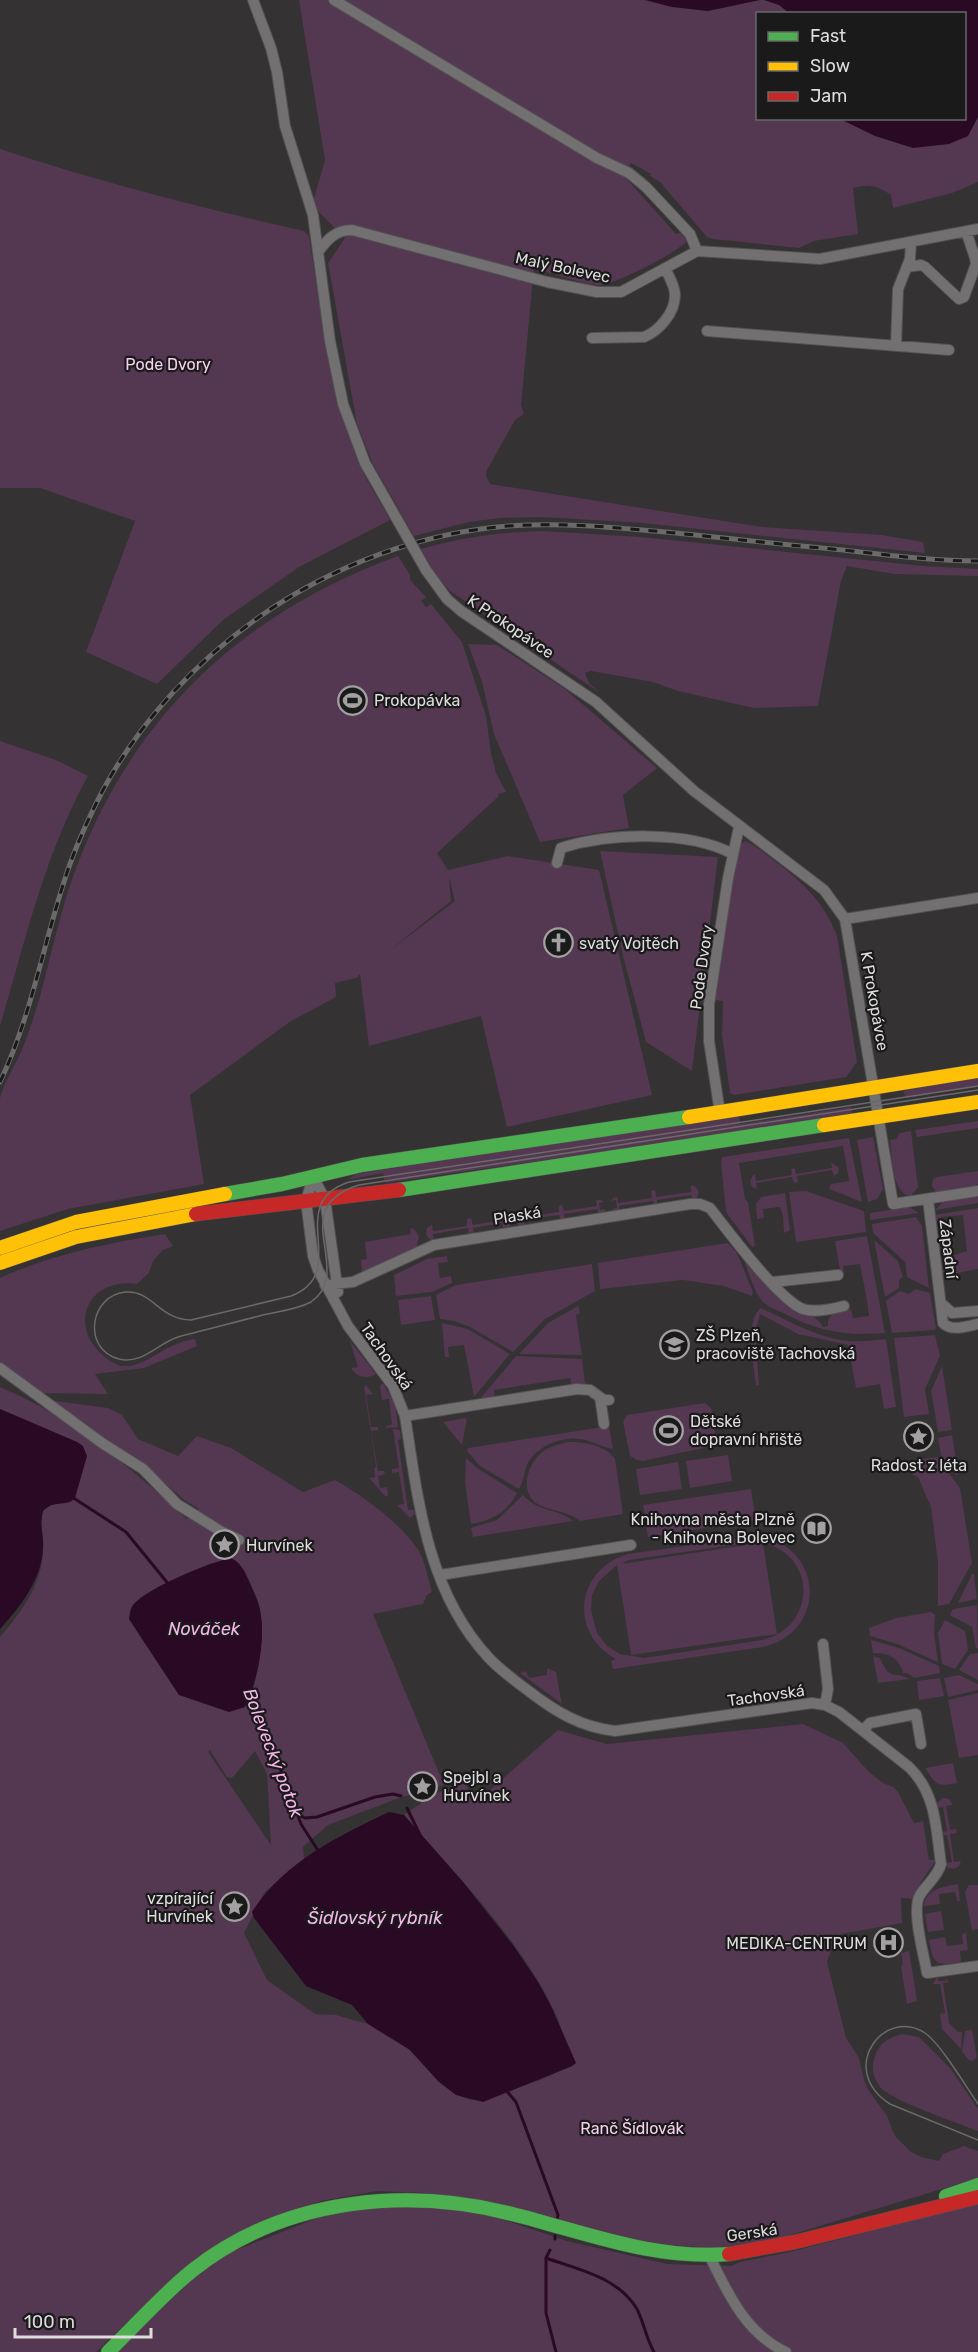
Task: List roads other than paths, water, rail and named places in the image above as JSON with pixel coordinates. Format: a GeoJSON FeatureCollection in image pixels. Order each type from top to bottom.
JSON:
{"type":"FeatureCollection","features":[{"type":"Feature","properties":{"kind":"main road"},"geometry":{"type":"LineString","coordinates":[[0,1248],[76,1222],[234,1194],[362,1165],[720,1113],[978,1071]]}},
{"type":"Feature","properties":{"kind":"main road"},"geometry":{"type":"LineString","coordinates":[[0,1263],[42,1247],[105,1230],[200,1213],[372,1194],[978,1102]]}},
{"type":"Feature","properties":{"kind":"main road","name":"Gerská"},"geometry":{"type":"LineString","coordinates":[[837,2231],[978,2186]]}},
{"type":"Feature","properties":{"kind":"main road","name":"Gerská"},"geometry":{"type":"LineString","coordinates":[[108,2352],[194,2269],[226,2247],[251,2233],[289,2218],[339,2205],[397,2199],[470,2204],[495,2209],[608,2242],[670,2252],[709,2255],[770,2248],[978,2197]]}},
{"type":"Feature","properties":{"kind":"street"},"geometry":{"type":"LineString","coordinates":[[253,0],[277,72],[285,126],[313,215],[318,252]]}},
{"type":"Feature","properties":{"kind":"street"},"geometry":{"type":"LineString","coordinates":[[334,0],[597,158],[629,173],[646,187],[690,234],[697,250],[820,259],[978,228]]}},
{"type":"Feature","properties":{"kind":"street","name":"Malý Bolevec"},"geometry":{"type":"LineString","coordinates":[[318,252],[332,236],[345,230],[352,230],[547,282],[608,293],[621,292],[697,250]]}},
{"type":"Feature","properties":{"kind":"street"},"geometry":{"type":"LineString","coordinates":[[907,267],[921,265],[925,267],[959,299],[964,297],[976,264],[976,257],[966,231]]}},
{"type":"Feature","properties":{"kind":"street"},"geometry":{"type":"LineString","coordinates":[[896,346],[898,289],[907,267],[911,251],[910,242]]}},
{"type":"Feature","properties":{"kind":"street","name":"K Prokopávce"},"geometry":{"type":"LineString","coordinates":[[318,252],[330,341],[344,404],[365,463],[426,570],[447,599],[461,611],[596,702],[694,791],[824,890],[845,919],[874,1088]]}},
{"type":"Feature","properties":{"kind":"street"},"geometry":{"type":"LineString","coordinates":[[592,338],[644,337],[661,325],[674,304],[675,294],[665,268]]}},
{"type":"Feature","properties":{"kind":"street"},"geometry":{"type":"LineString","coordinates":[[707,331],[949,350]]}},
{"type":"Feature","properties":{"kind":"street","name":"Pode Dvory"},"geometry":{"type":"LineString","coordinates":[[720,1113],[709,1041],[709,1004],[739,827]]}},
{"type":"Feature","properties":{"kind":"street"},"geometry":{"type":"LineString","coordinates":[[557,863],[561,848],[585,840],[632,837],[695,840],[716,845],[733,854]]}},
{"type":"Feature","properties":{"kind":"street"},"geometry":{"type":"LineString","coordinates":[[845,919],[978,898]]}},
{"type":"Feature","properties":{"kind":"street"},"geometry":{"type":"LineString","coordinates":[[874,1088],[893,1204],[978,1191]]}},
{"type":"Feature","properties":{"kind":"street"},"geometry":{"type":"LineString","coordinates":[[312,1177],[326,1199]]}},
{"type":"Feature","properties":{"kind":"street"},"geometry":{"type":"LineString","coordinates":[[312,1177],[306,1201],[313,1256],[331,1285]]}},
{"type":"Feature","properties":{"kind":"street","name":"Tachovská"},"geometry":{"type":"LineString","coordinates":[[326,1199],[331,1285],[354,1335],[393,1386],[405,1416],[422,1522],[440,1575],[466,1630],[489,1658],[566,1718],[583,1725],[615,1731],[812,1703],[825,1705],[863,1730],[914,1772],[930,1797],[941,1864],[937,1873],[921,1893],[916,1908],[927,1973],[978,1966]]}},
{"type":"Feature","properties":{"kind":"street","name":"Západní"},"geometry":{"type":"LineString","coordinates":[[928,1199],[943,1323],[952,1328],[978,1324]]}},
{"type":"Feature","properties":{"kind":"street","name":"Plaská"},"geometry":{"type":"LineString","coordinates":[[331,1285],[353,1282],[434,1245],[700,1204],[710,1208],[785,1299],[804,1310],[844,1306]]}},
{"type":"Feature","properties":{"kind":"street"},"geometry":{"type":"LineString","coordinates":[[773,1282],[838,1275]]}},
{"type":"Feature","properties":{"kind":"street","name":"Západní"},"geometry":{"type":"LineString","coordinates":[[941,1302],[945,1309],[952,1313],[978,1311]]}},
{"type":"Feature","properties":{"kind":"street"},"geometry":{"type":"LineString","coordinates":[[0,1368],[102,1443],[143,1469],[177,1504],[222,1532],[239,1539]]}},
{"type":"Feature","properties":{"kind":"street","name":"Tachovská"},"geometry":{"type":"LineString","coordinates":[[405,1416],[577,1389],[590,1390],[605,1398],[604,1424]]}},
{"type":"Feature","properties":{"kind":"street"},"geometry":{"type":"LineString","coordinates":[[440,1575],[631,1545]]}},
{"type":"Feature","properties":{"kind":"street"},"geometry":{"type":"LineString","coordinates":[[823,1644],[828,1689],[825,1705]]}},
{"type":"Feature","properties":{"kind":"street"},"geometry":{"type":"LineString","coordinates":[[863,1730],[870,1723],[916,1714],[921,1744]]}},
{"type":"Feature","properties":{"kind":"street"},"geometry":{"type":"LineString","coordinates":[[709,2255],[737,2308],[753,2329],[772,2346],[786,2352]]}},
{"type":"Feature","properties":{"kind":"water"},"geometry":{"type":"Polygon","coordinates":[[[645,0],[760,0],[708,11],[672,7],[645,0]]]}},
{"type":"Feature","properties":{"kind":"water"},"geometry":{"type":"Polygon","coordinates":[[[764,0],[978,0],[978,117],[968,136],[949,144],[913,148],[875,136],[842,120],[966,120],[966,12],[788,12],[779,5],[764,0]]]}},
{"type":"Feature","properties":{"kind":"water"},"geometry":{"type":"Polygon","coordinates":[[[0,1409],[77,1442],[83,1446],[87,1456],[75,1498],[68,1503],[51,1505],[43,1511],[41,1522],[43,1548],[39,1571],[29,1592],[0,1629],[0,1409]]]}},
{"type":"Feature","properties":{"kind":"water","name":"Nováček"},"geometry":{"type":"Polygon","coordinates":[[[231,1558],[243,1569],[256,1598],[262,1621],[262,1634],[260,1659],[250,1696],[245,1707],[229,1712],[179,1695],[129,1619],[133,1605],[151,1591],[208,1565],[231,1558]]]}},
{"type":"Feature","properties":{"kind":"water","name":"Šidlovský rybník"},"geometry":{"type":"Polygon","coordinates":[[[389,1812],[404,1815],[463,1882],[513,1945],[551,2006],[576,2063],[572,2066],[483,2102],[456,2095],[439,2082],[410,2050],[368,2024],[352,2005],[306,1986],[254,1918],[252,1912],[265,1895],[296,1865],[331,1841],[389,1812]]]}},
{"type":"Feature","properties":{"kind":"waterway","name":"Bolevecký potok"},"geometry":{"type":"LineString","coordinates":[[72,1497],[126,1532],[170,1586]]}},
{"type":"Feature","properties":{"kind":"waterway","name":"Bolevecký potok"},"geometry":{"type":"LineString","coordinates":[[251,1691],[301,1824],[319,1852]]}},
{"type":"Feature","properties":{"kind":"waterway"},"geometry":{"type":"LineString","coordinates":[[297,1814],[305,1818],[317,1817],[375,1797],[393,1794],[401,1796]]}},
{"type":"Feature","properties":{"kind":"waterway"},"geometry":{"type":"LineString","coordinates":[[407,1808],[420,1835]]}},
{"type":"Feature","properties":{"kind":"waterway","name":"Bolevecký potok"},"geometry":{"type":"LineString","coordinates":[[505,2089],[516,2102],[558,2215],[557,2220]]}},
{"type":"Feature","properties":{"kind":"waterway","name":"Bolevecký potok"},"geometry":{"type":"LineString","coordinates":[[550,2250],[546,2258],[546,2313],[556,2352]]}},
{"type":"Feature","properties":{"kind":"waterway"},"geometry":{"type":"LineString","coordinates":[[546,2258],[597,2276],[619,2289],[637,2309],[654,2352]]}},
{"type":"Feature","properties":{"kind":"tram line"},"geometry":{"type":"LineString","coordinates":[[978,1086],[349,1182],[330,1192],[320,1206],[317,1271],[309,1285],[291,1296],[191,1320],[180,1319],[143,1296],[126,1292],[114,1295],[104,1302],[98,1312],[95,1335],[99,1345],[107,1354],[119,1359],[135,1359],[178,1337],[311,1302],[323,1289],[327,1274],[323,1224],[326,1209],[337,1195],[359,1185],[978,1090]]}},
{"type":"Feature","properties":{"kind":"tram line"},"geometry":{"type":"LineString","coordinates":[[978,2104],[945,2056],[925,2033],[910,2027],[895,2028],[882,2034],[872,2045],[867,2059],[867,2074],[874,2090],[890,2104],[978,2140]]}},
{"type":"Feature","properties":{"kind":"railway"},"geometry":{"type":"LineString","coordinates":[[0,1082],[20,1034],[71,861],[91,813],[118,764],[172,693],[215,651],[262,615],[319,581],[379,554],[411,544],[475,530],[529,525],[571,525],[676,533],[910,557],[978,561]]}},
{"type":"Feature","properties":{"kind":"place","name":"Prokopávka"},"geometry":{"type":"Point","coordinates":[353,700]}},
{"type":"Feature","properties":{"kind":"place","name":"svatý Vojtěch"},"geometry":{"type":"Point","coordinates":[558,943]}},
{"type":"Feature","properties":{"kind":"place","name":"ZŠ Plzeň, pracoviště Tachovská"},"geometry":{"type":"Point","coordinates":[675,1344]}},
{"type":"Feature","properties":{"kind":"place","name":"Dětské dopravní hřiště"},"geometry":{"type":"Point","coordinates":[669,1430]}},
{"type":"Feature","properties":{"kind":"place","name":"Radost z léta"},"geometry":{"type":"Point","coordinates":[919,1437]}},
{"type":"Feature","properties":{"kind":"place","name":"Knihovna města Plzně - Knihovna Bolevec"},"geometry":{"type":"Point","coordinates":[816,1528]}},
{"type":"Feature","properties":{"kind":"place","name":"Hurvínek"},"geometry":{"type":"Point","coordinates":[225,1545]}},
{"type":"Feature","properties":{"kind":"place","name":"Spejbl a Hurvínek"},"geometry":{"type":"Point","coordinates":[422,1786]}},
{"type":"Feature","properties":{"kind":"place","name":"vzpírající Hurvínek"},"geometry":{"type":"Point","coordinates":[234,1907]}},
{"type":"Feature","properties":{"kind":"place","name":"MEDIKA-CENTRUM"},"geometry":{"type":"Point","coordinates":[888,1943]}},
{"type":"Feature","properties":{"kind":"park label","name":"Ranč Šídlovák"},"geometry":{"type":"Point","coordinates":[632,2128]}}]}
